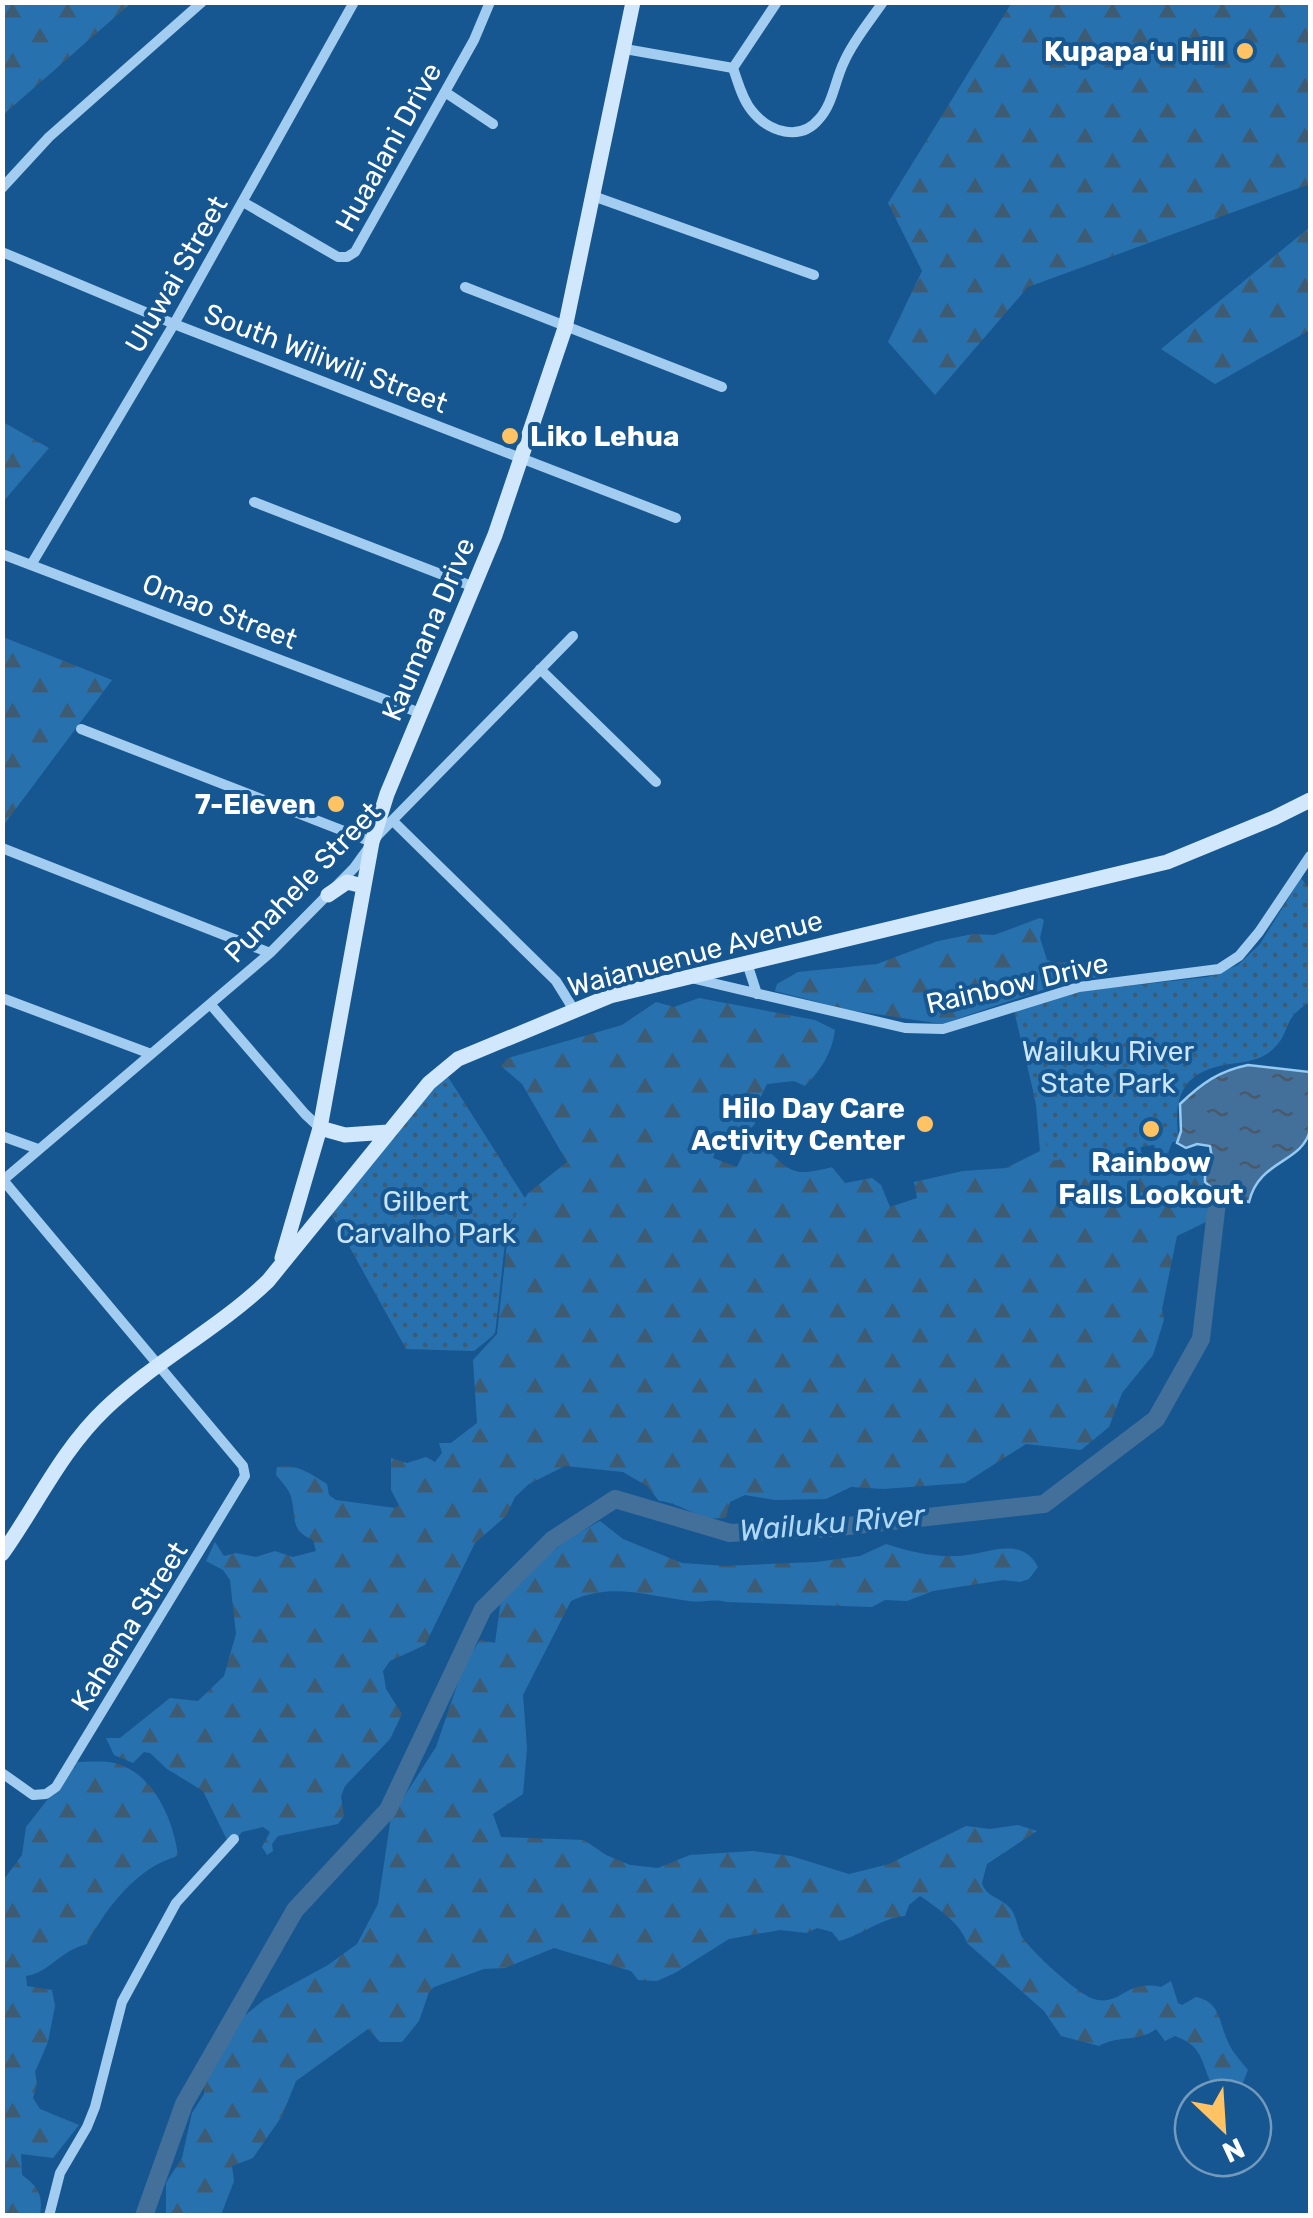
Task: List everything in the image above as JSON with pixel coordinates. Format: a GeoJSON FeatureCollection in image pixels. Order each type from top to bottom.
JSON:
{"type":"FeatureCollection","features":[{"type":"Feature","properties":{"kind":"street"},"geometry":{"type":"LineString","coordinates":[[2,188],[50,137],[202,2]]}},
{"type":"Feature","properties":{"kind":"street","name":"Uluwai Street"},"geometry":{"type":"LineString","coordinates":[[32,565],[174,324],[354,2]]}},
{"type":"Feature","properties":{"kind":"street","name":"Huaalani Drive"},"geometry":{"type":"LineString","coordinates":[[243,202],[338,257],[348,258],[445,92],[490,2]]}},
{"type":"Feature","properties":{"kind":"street","name":"Kaumana Drive"},"geometry":{"type":"LineString","coordinates":[[273,1275],[285,1252],[320,1128],[372,842],[420,713],[474,586],[565,328],[633,2]]}},
{"type":"Feature","properties":{"kind":"street"},"geometry":{"type":"LineString","coordinates":[[734,68],[777,2]]}},
{"type":"Feature","properties":{"kind":"street"},"geometry":{"type":"LineString","coordinates":[[734,68],[752,111],[784,132],[802,132],[824,114],[844,61],[883,2]]}},
{"type":"Feature","properties":{"kind":"street"},"geometry":{"type":"LineString","coordinates":[[625,49],[734,68]]}},
{"type":"Feature","properties":{"kind":"street"},"geometry":{"type":"LineString","coordinates":[[445,92],[493,124]]}},
{"type":"Feature","properties":{"kind":"street"},"geometry":{"type":"LineString","coordinates":[[593,196],[814,274]]}},
{"type":"Feature","properties":{"kind":"street","name":"South Wiliwili Street"},"geometry":{"type":"LineString","coordinates":[[2,252],[174,324],[676,518]]}},
{"type":"Feature","properties":{"kind":"street"},"geometry":{"type":"LineString","coordinates":[[465,287],[722,388]]}},
{"type":"Feature","properties":{"kind":"street"},"geometry":{"type":"LineString","coordinates":[[254,502],[474,586]]}},
{"type":"Feature","properties":{"kind":"street","name":"Omao Street"},"geometry":{"type":"LineString","coordinates":[[2,554],[420,713]]}},
{"type":"Feature","properties":{"kind":"street","name":"Punahele Street"},"geometry":{"type":"LineString","coordinates":[[3,1180],[270,953],[572,636]]}},
{"type":"Feature","properties":{"kind":"street"},"geometry":{"type":"LineString","coordinates":[[540,669],[656,782]]}},
{"type":"Feature","properties":{"kind":"street"},"geometry":{"type":"LineString","coordinates":[[82,729],[372,842]]}},
{"type":"Feature","properties":{"kind":"street","name":"Waianuenue Avenue"},"geometry":{"type":"LineString","coordinates":[[6,1543],[63,1456],[90,1423],[158,1366],[238,1310],[273,1275],[429,1083],[458,1059],[574,1010],[683,976],[1166,862],[1310,800]]}},
{"type":"Feature","properties":{"kind":"street"},"geometry":{"type":"LineString","coordinates":[[392,821],[556,980],[574,1010]]}},
{"type":"Feature","properties":{"kind":"street"},"geometry":{"type":"LineString","coordinates":[[2,848],[270,953]]}},
{"type":"Feature","properties":{"kind":"street","name":"Rainbow Drive"},"geometry":{"type":"LineString","coordinates":[[683,976],[905,1028],[943,1029],[1079,986],[1219,969],[1239,956],[1259,932],[1310,856]]}},
{"type":"Feature","properties":{"kind":"street"},"geometry":{"type":"LineString","coordinates":[[328,896],[347,882],[363,886]]}},
{"type":"Feature","properties":{"kind":"street"},"geometry":{"type":"LineString","coordinates":[[747,962],[756,994]]}},
{"type":"Feature","properties":{"kind":"street"},"geometry":{"type":"LineString","coordinates":[[2,998],[151,1054]]}},
{"type":"Feature","properties":{"kind":"street"},"geometry":{"type":"LineString","coordinates":[[211,1005],[320,1128],[345,1135],[388,1132]]}},
{"type":"Feature","properties":{"kind":"street"},"geometry":{"type":"LineString","coordinates":[[2,1136],[38,1149]]}},
{"type":"Feature","properties":{"kind":"street"},"geometry":{"type":"LineString","coordinates":[[3,1180],[158,1366]]}},
{"type":"Feature","properties":{"kind":"street","name":"Kahema Street"},"geometry":{"type":"LineString","coordinates":[[2,1773],[26,1792],[42,1796],[56,1787],[234,1499],[245,1473],[158,1366]]}},
{"type":"Feature","properties":{"kind":"street"},"geometry":{"type":"LineString","coordinates":[[50,2216],[60,2173],[88,2127],[95,2107],[122,2002],[176,1903],[234,1839]]}},
{"type":"Feature","properties":{"kind":"green space"},"geometry":{"type":"Polygon","coordinates":[[[3,2],[131,2],[131,3],[3,115],[3,2]]]}},
{"type":"Feature","properties":{"kind":"green space"},"geometry":{"type":"Polygon","coordinates":[[[1012,2],[1310,3],[1310,184],[1028,287],[935,395],[888,342],[922,271],[888,203],[1012,2]]]}},
{"type":"Feature","properties":{"kind":"green space"},"geometry":{"type":"Polygon","coordinates":[[[1310,227],[1310,330],[1215,384],[1161,349],[1310,227]]]}},
{"type":"Feature","properties":{"kind":"green space"},"geometry":{"type":"Polygon","coordinates":[[[3,422],[49,448],[3,502],[3,422]]]}},
{"type":"Feature","properties":{"kind":"green space"},"geometry":{"type":"Polygon","coordinates":[[[3,637],[112,680],[3,826],[3,637]]]}},
{"type":"Feature","properties":{"kind":"green space","name":"Wailuku River State Park"},"geometry":{"type":"Polygon","coordinates":[[[1301,878],[1310,890],[1310,1002],[1290,1020],[1279,1043],[1259,1058],[1214,1068],[1191,1080],[1179,1099],[1179,1141],[1050,1161],[1014,1011],[1082,991],[1208,977],[1238,965],[1260,944],[1301,878]]]}},
{"type":"Feature","properties":{"kind":"green space"},"geometry":{"type":"Polygon","coordinates":[[[1040,918],[1044,920],[1040,938],[1047,960],[1090,963],[1111,975],[1066,982],[942,1024],[849,1010],[775,991],[777,984],[798,972],[877,964],[938,941],[973,934],[994,935],[1040,918]]]}},
{"type":"Feature","properties":{"kind":"green space"},"geometry":{"type":"Polygon","coordinates":[[[699,998],[815,1020],[835,1030],[825,1061],[805,1086],[794,1081],[767,1084],[755,1109],[755,1124],[747,1132],[731,1131],[720,1136],[713,1158],[737,1167],[743,1154],[764,1146],[781,1162],[800,1172],[832,1167],[845,1183],[872,1178],[881,1185],[890,1207],[917,1198],[914,1182],[963,1171],[1006,1168],[1040,1151],[1036,1105],[1022,1038],[1138,1129],[1141,1151],[1150,1166],[1156,1164],[1152,1118],[1171,1102],[1175,1135],[1168,1153],[1178,1164],[1205,1172],[1203,1193],[1209,1215],[1206,1222],[1177,1236],[1162,1309],[1164,1320],[1153,1355],[1122,1393],[1109,1427],[1081,1450],[1026,1444],[965,1483],[883,1489],[851,1487],[826,1499],[775,1500],[745,1495],[730,1502],[726,1517],[717,1518],[659,1501],[647,1486],[623,1472],[565,1466],[529,1484],[515,1497],[506,1516],[475,1543],[425,1645],[390,1661],[383,1671],[386,1689],[402,1714],[390,1739],[345,1786],[341,1796],[344,1816],[338,1824],[278,1836],[272,1844],[273,1851],[267,1855],[262,1847],[270,1832],[263,1827],[242,1832],[235,1841],[228,1842],[203,1791],[167,1769],[150,1753],[144,1752],[133,1763],[114,1755],[106,1738],[120,1738],[170,1698],[198,1701],[224,1676],[236,1634],[230,1580],[223,1570],[206,1561],[215,1542],[224,1556],[236,1553],[256,1557],[275,1551],[293,1557],[316,1551],[313,1540],[297,1528],[291,1497],[276,1475],[277,1467],[309,1473],[327,1484],[329,1495],[336,1500],[395,1508],[399,1505],[391,1490],[391,1458],[407,1463],[426,1457],[435,1462],[442,1453],[439,1443],[451,1443],[477,1423],[473,1360],[497,1334],[509,1225],[528,1193],[567,1162],[522,1084],[501,1066],[508,1058],[622,1025],[656,1002],[674,1007],[699,998]]]}},
{"type":"Feature","properties":{"kind":"green space","name":"Gilbert Carvalho Park"},"geometry":{"type":"Polygon","coordinates":[[[443,1069],[528,1203],[507,1224],[495,1334],[474,1351],[406,1349],[328,1208],[443,1069]]]}},
{"type":"Feature","properties":{"kind":"green space"},"geometry":{"type":"Polygon","coordinates":[[[600,1521],[623,1539],[682,1563],[725,1566],[816,1562],[860,1556],[886,1544],[949,1556],[1013,1549],[1031,1557],[1038,1567],[1029,1579],[1020,1582],[1003,1580],[933,1591],[907,1601],[885,1600],[872,1607],[694,1601],[615,1591],[571,1601],[523,1695],[527,1748],[523,1794],[493,1814],[501,1837],[584,1840],[630,1865],[658,1868],[690,1855],[753,1851],[791,1856],[849,1874],[889,1864],[966,1826],[990,1829],[1018,1825],[1037,1831],[987,1864],[982,1883],[1010,1908],[1027,1944],[1066,1981],[1094,1999],[1111,1999],[1131,1989],[1161,1987],[1171,1981],[1178,2003],[1182,2005],[1196,1997],[1210,2003],[1230,2046],[1248,2070],[1245,2078],[1210,2078],[1192,2046],[1175,2036],[1165,2041],[1156,2029],[1099,2046],[1061,2036],[1044,2011],[967,1943],[947,1916],[920,1896],[909,1905],[905,1916],[839,1941],[832,1932],[817,1928],[807,1933],[780,1930],[729,1939],[657,1981],[638,1980],[631,1971],[554,1948],[505,1968],[484,1969],[434,1987],[419,2021],[402,2042],[380,2042],[368,2029],[296,2081],[282,2116],[253,2158],[232,2166],[234,2181],[221,2215],[166,2215],[166,2183],[182,2158],[192,2113],[204,2094],[204,2082],[223,2045],[244,2016],[264,2000],[328,1965],[357,1944],[378,1904],[391,1817],[436,1747],[464,1665],[480,1640],[495,1643],[501,1600],[507,1591],[565,1541],[600,1521]]]}},
{"type":"Feature","properties":{"kind":"green space"},"geometry":{"type":"Polygon","coordinates":[[[77,1762],[113,1763],[142,1778],[167,1814],[178,1856],[136,1879],[103,1917],[87,1944],[26,1976],[27,1986],[52,1990],[55,2006],[48,2042],[35,2072],[33,2098],[40,2109],[79,2125],[53,2158],[21,2154],[22,2175],[40,2197],[40,2215],[3,2215],[2,1882],[22,1855],[26,1827],[77,1762]]]}},
{"type":"Feature","properties":{"kind":"water"},"geometry":{"type":"Polygon","coordinates":[[[1248,1065],[1310,1072],[1311,1109],[1305,1141],[1262,1177],[1249,1202],[1218,1194],[1205,1182],[1212,1158],[1210,1146],[1197,1144],[1186,1148],[1177,1143],[1181,1131],[1180,1104],[1211,1079],[1248,1065]]]}},
{"type":"Feature","properties":{"kind":"waterway","name":"Wailuku River"},"geometry":{"type":"LineString","coordinates":[[144,2216],[184,2104],[295,1910],[388,1810],[483,1609],[552,1540],[615,1499],[730,1533],[830,1528],[1044,1504],[1156,1419],[1201,1339],[1218,1194],[1230,1176]]}},
{"type":"Feature","properties":{"kind":"place","name":"Kupapaʻu Hill"},"geometry":{"type":"Point","coordinates":[1245,51]}},
{"type":"Feature","properties":{"kind":"place","name":"Liko Lehua"},"geometry":{"type":"Point","coordinates":[510,436]}},
{"type":"Feature","properties":{"kind":"place","name":"7-Eleven"},"geometry":{"type":"Point","coordinates":[336,804]}},
{"type":"Feature","properties":{"kind":"place","name":"Hilo Day Care Activity Center"},"geometry":{"type":"Point","coordinates":[925,1124]}},
{"type":"Feature","properties":{"kind":"place","name":"Rainbow Falls Lookout"},"geometry":{"type":"Point","coordinates":[1151,1129]}}]}
